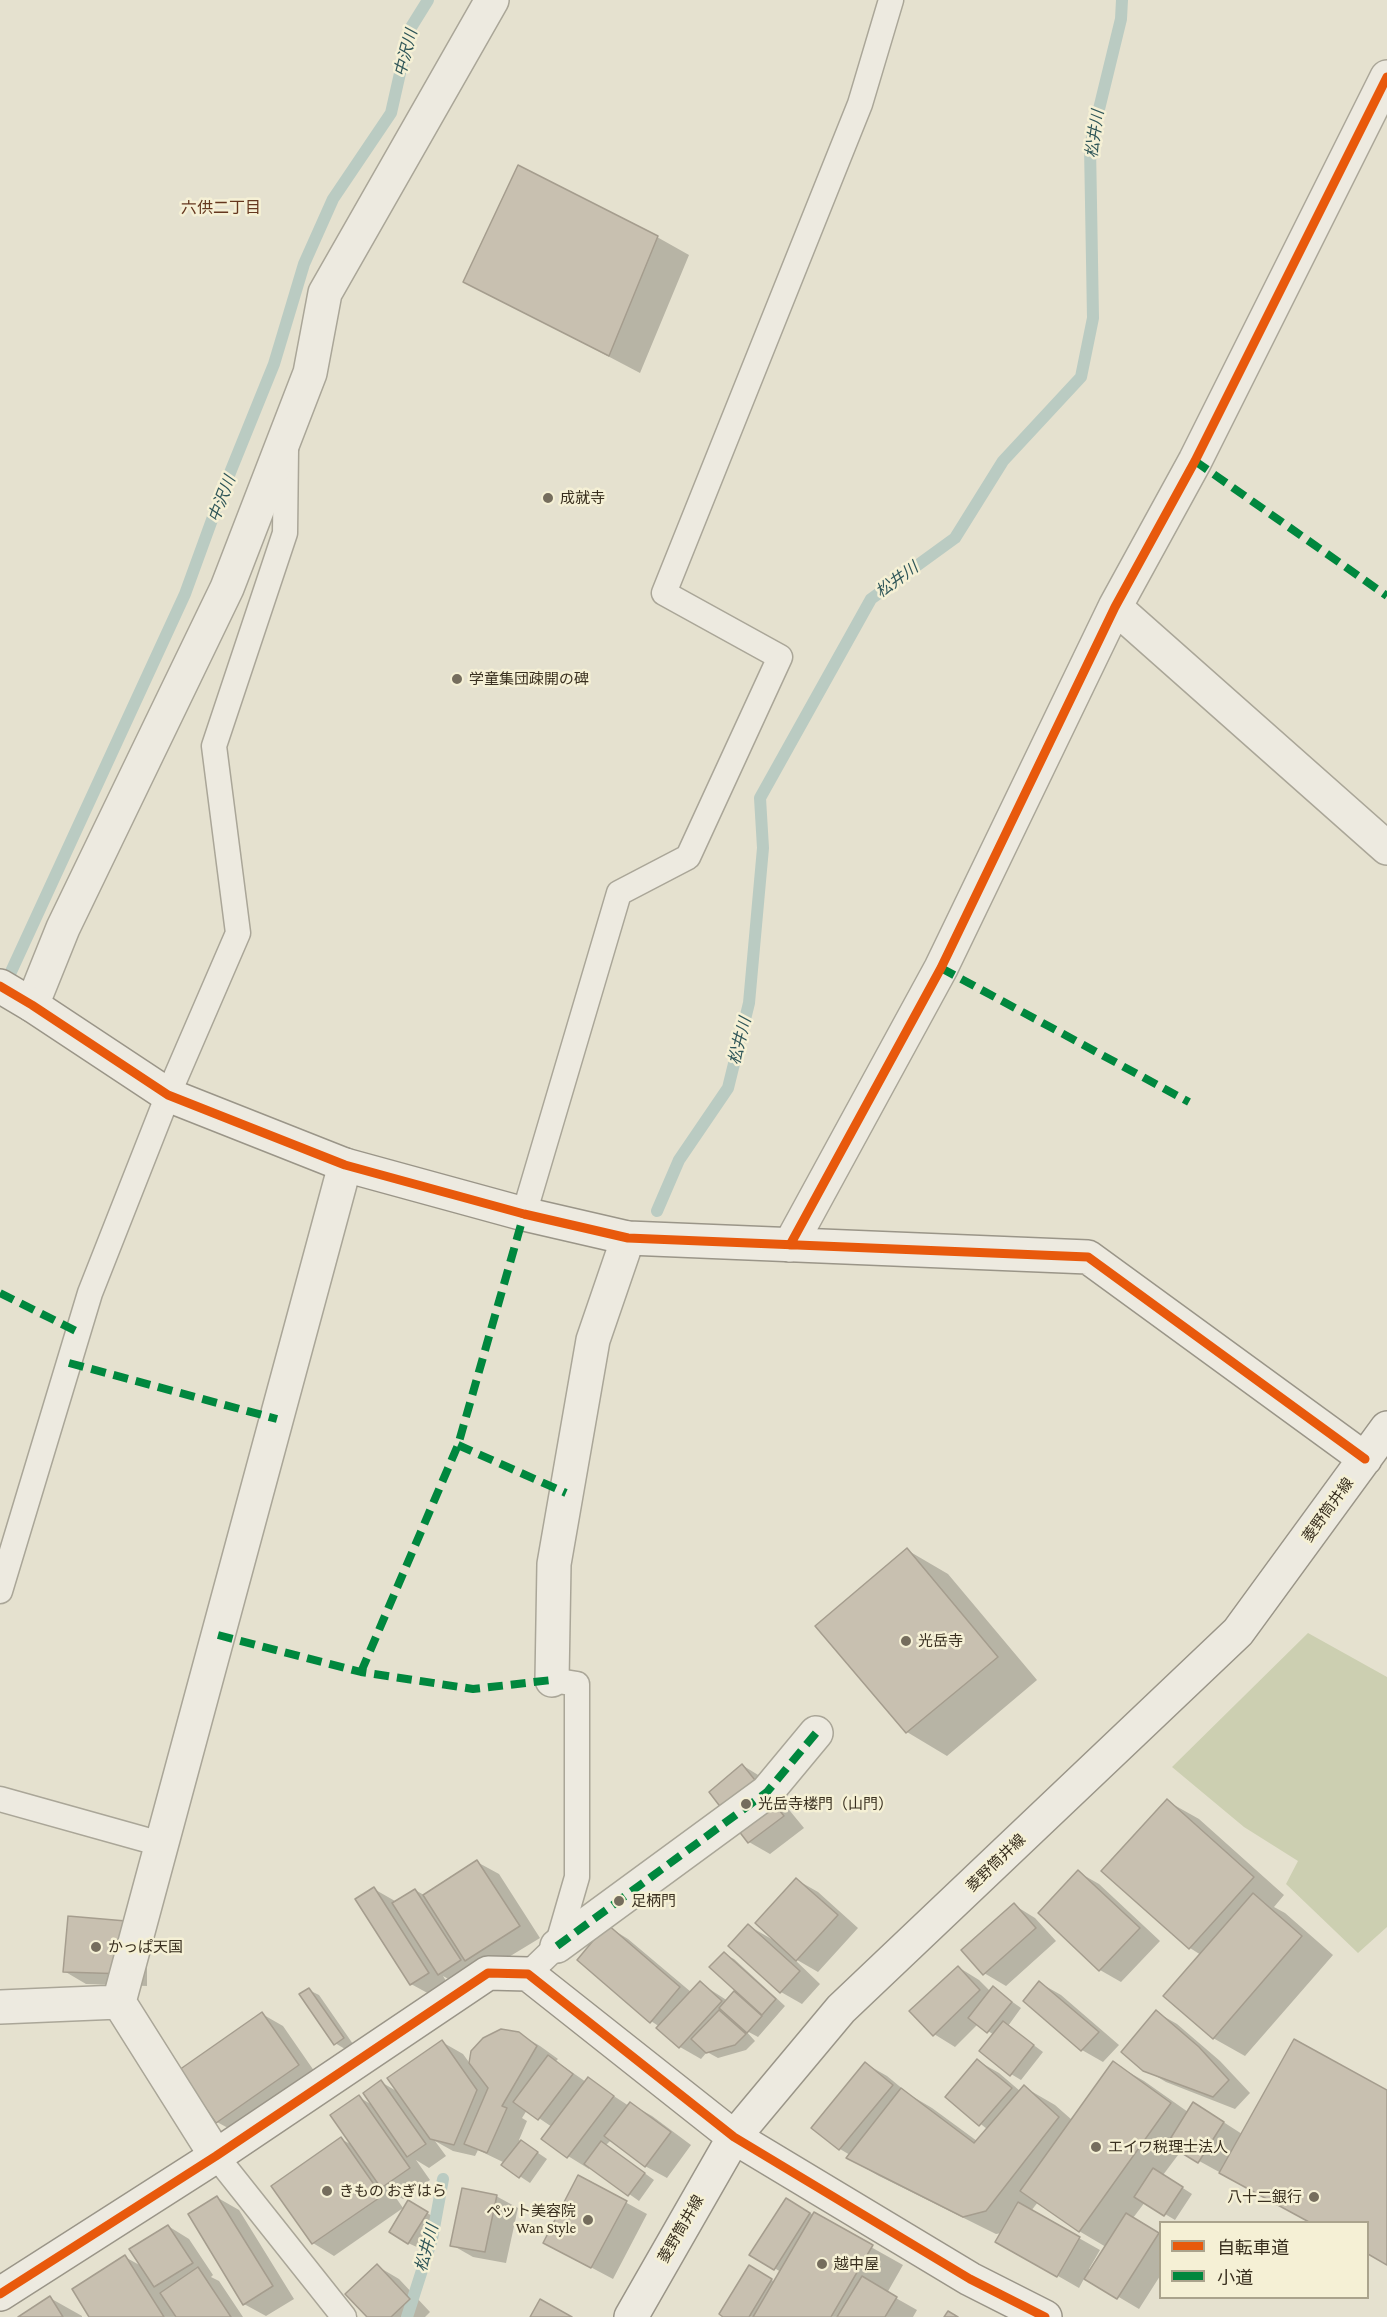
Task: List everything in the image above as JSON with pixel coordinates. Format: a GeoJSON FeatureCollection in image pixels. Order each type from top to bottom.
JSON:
{"type":"FeatureCollection","features":[{"type":"Feature","properties":{"kind":"street"},"geometry":{"type":"LineString","coordinates":[[492,0],[325,293],[310,374],[227,588],[63,928],[19,998],[168,1095],[345,1165],[524,1214],[636,1238],[1088,1257],[1365,1459]]}},
{"type":"Feature","properties":{"kind":"street"},"geometry":{"type":"LineString","coordinates":[[790,1245],[931,987],[1115,607],[1195,461],[1387,76]]}},
{"type":"Feature","properties":{"kind":"street"},"geometry":{"type":"LineString","coordinates":[[1115,607],[1387,848]]}},
{"type":"Feature","properties":{"kind":"street"},"geometry":{"type":"LineString","coordinates":[[216,2156],[119,2002],[345,1165]]}},
{"type":"Feature","properties":{"kind":"street"},"geometry":{"type":"LineString","coordinates":[[552,1680],[554,1564],[593,1340],[636,1238]]}},
{"type":"Feature","properties":{"kind":"street","name":"菱野筒井線"},"geometry":{"type":"LineString","coordinates":[[631,2317],[734,2137],[842,2009],[1238,1632],[1387,1428]]}},
{"type":"Feature","properties":{"kind":"street"},"geometry":{"type":"LineString","coordinates":[[557,1946],[767,1792],[816,1732]]}},
{"type":"Feature","properties":{"kind":"street"},"geometry":{"type":"LineString","coordinates":[[0,2294],[216,2156],[488,1973],[528,1974],[734,2137],[970,2279],[1045,2317]]}},
{"type":"Feature","properties":{"kind":"street"},"geometry":{"type":"LineString","coordinates":[[0,2007],[119,2002]]}},
{"type":"Feature","properties":{"kind":"lane"},"geometry":{"type":"LineString","coordinates":[[524,1214],[619,893],[688,857],[780,657],[664,593],[860,104],[891,0]]}},
{"type":"Feature","properties":{"kind":"lane"},"geometry":{"type":"LineString","coordinates":[[0,1591],[90,1293],[168,1095],[238,933],[214,746],[285,533],[287,435]]}},
{"type":"Feature","properties":{"kind":"lane"},"geometry":{"type":"LineString","coordinates":[[528,1974],[557,1946],[577,1877],[577,1684],[552,1680]]}},
{"type":"Feature","properties":{"kind":"lane"},"geometry":{"type":"LineString","coordinates":[[0,1799],[161,1844]]}},
{"type":"Feature","properties":{"kind":"lane"},"geometry":{"type":"LineString","coordinates":[[216,2156],[344,2317]]}},
{"type":"Feature","properties":{"kind":"green space"},"geometry":{"type":"Polygon","coordinates":[[[1308,1633],[1387,1677],[1387,1927],[1358,1953],[1286,1884],[1298,1861],[1244,1827],[1172,1767],[1308,1633]]]}},
{"type":"Feature","properties":{"kind":"building"},"geometry":{"type":"Polygon","coordinates":[[[518,165],[658,236],[609,356],[463,282],[518,165]]]}},
{"type":"Feature","properties":{"kind":"building","name":"光岳寺"},"geometry":{"type":"Polygon","coordinates":[[[907,1548],[998,1657],[906,1733],[815,1626],[907,1548]]]}},
{"type":"Feature","properties":{"kind":"building","name":"光岳寺楼門（山門）"},"geometry":{"type":"Polygon","coordinates":[[[742,1764],[784,1816],[748,1843],[709,1792],[742,1764]]]}},
{"type":"Feature","properties":{"kind":"building"},"geometry":{"type":"Polygon","coordinates":[[[1167,1799],[1254,1877],[1189,1949],[1101,1871],[1167,1799]]]}},
{"type":"Feature","properties":{"kind":"building"},"geometry":{"type":"Polygon","coordinates":[[[477,1860],[520,1926],[465,1961],[423,1895],[477,1860]]]}},
{"type":"Feature","properties":{"kind":"building"},"geometry":{"type":"Polygon","coordinates":[[[1078,1870],[1140,1928],[1099,1971],[1038,1913],[1078,1870]]]}},
{"type":"Feature","properties":{"kind":"building"},"geometry":{"type":"Polygon","coordinates":[[[796,1878],[838,1915],[796,1961],[755,1923],[796,1878]]]}},
{"type":"Feature","properties":{"kind":"building"},"geometry":{"type":"Polygon","coordinates":[[[374,1887],[429,1973],[410,1985],[355,1899],[374,1887]]]}},
{"type":"Feature","properties":{"kind":"building"},"geometry":{"type":"Polygon","coordinates":[[[415,1889],[461,1960],[438,1975],[392,1903],[415,1889]]]}},
{"type":"Feature","properties":{"kind":"building"},"geometry":{"type":"Polygon","coordinates":[[[1253,1893],[1302,1936],[1213,2039],[1163,1996],[1253,1893]]]}},
{"type":"Feature","properties":{"kind":"building"},"geometry":{"type":"Polygon","coordinates":[[[1014,1903],[1036,1928],[983,1975],[961,1950],[1014,1903]]]}},
{"type":"Feature","properties":{"kind":"building","name":"かっぱ天国"},"geometry":{"type":"Polygon","coordinates":[[[68,1916],[126,1921],[126,1974],[63,1972],[68,1916]]]}},
{"type":"Feature","properties":{"kind":"building"},"geometry":{"type":"Polygon","coordinates":[[[607,1924],[680,1987],[650,2023],[577,1960],[607,1924]]]}},
{"type":"Feature","properties":{"kind":"building"},"geometry":{"type":"Polygon","coordinates":[[[748,1924],[800,1971],[780,1993],[728,1946],[748,1924]]]}},
{"type":"Feature","properties":{"kind":"building"},"geometry":{"type":"Polygon","coordinates":[[[724,1952],[776,1999],[762,2015],[709,1967],[724,1952]]]}},
{"type":"Feature","properties":{"kind":"building"},"geometry":{"type":"Polygon","coordinates":[[[958,1966],[980,1990],[933,2036],[909,2011],[958,1966]]]}},
{"type":"Feature","properties":{"kind":"building"},"geometry":{"type":"Polygon","coordinates":[[[700,1981],[722,2001],[679,2048],[656,2028],[700,1981]]]}},
{"type":"Feature","properties":{"kind":"building"},"geometry":{"type":"Polygon","coordinates":[[[1039,1981],[1099,2032],[1081,2051],[1023,2001],[1039,1981]]]}},
{"type":"Feature","properties":{"kind":"building"},"geometry":{"type":"Polygon","coordinates":[[[993,1986],[1012,2002],[987,2033],[968,2018],[993,1986]]]}},
{"type":"Feature","properties":{"kind":"building"},"geometry":{"type":"Polygon","coordinates":[[[309,1988],[344,2038],[334,2045],[299,1994],[309,1988]]]}},
{"type":"Feature","properties":{"kind":"building"},"geometry":{"type":"Polygon","coordinates":[[[734,1991],[762,2016],[747,2033],[719,2008],[734,1991]]]}},
{"type":"Feature","properties":{"kind":"building"},"geometry":{"type":"Polygon","coordinates":[[[719,2010],[746,2034],[735,2045],[706,2053],[691,2039],[719,2010]]]}},
{"type":"Feature","properties":{"kind":"building"},"geometry":{"type":"Polygon","coordinates":[[[1156,2010],[1199,2047],[1229,2080],[1213,2097],[1143,2071],[1121,2052],[1156,2010]]]}},
{"type":"Feature","properties":{"kind":"building"},"geometry":{"type":"Polygon","coordinates":[[[262,2012],[299,2065],[216,2123],[179,2070],[262,2012]]]}},
{"type":"Feature","properties":{"kind":"building"},"geometry":{"type":"Polygon","coordinates":[[[1003,2021],[1034,2045],[1010,2076],[979,2051],[1003,2021]]]}},
{"type":"Feature","properties":{"kind":"building"},"geometry":{"type":"Polygon","coordinates":[[[501,2029],[519,2032],[537,2046],[502,2106],[507,2108],[487,2153],[464,2144],[488,2088],[469,2063],[471,2051],[483,2038],[501,2029]]]}},
{"type":"Feature","properties":{"kind":"building"},"geometry":{"type":"Polygon","coordinates":[[[1294,2039],[1387,2090],[1387,2265],[1369,2255],[1369,2221],[1307,2221],[1219,2173],[1294,2039]]]}},
{"type":"Feature","properties":{"kind":"building"},"geometry":{"type":"Polygon","coordinates":[[[442,2040],[477,2090],[454,2145],[430,2139],[387,2078],[442,2040]]]}},
{"type":"Feature","properties":{"kind":"building"},"geometry":{"type":"Polygon","coordinates":[[[548,2055],[573,2074],[538,2120],[513,2102],[548,2055]]]}},
{"type":"Feature","properties":{"kind":"building"},"geometry":{"type":"Polygon","coordinates":[[[977,2059],[1012,2088],[979,2126],[945,2097],[977,2059]]]}},
{"type":"Feature","properties":{"kind":"building","name":"エイワ税理士法人"},"geometry":{"type":"Polygon","coordinates":[[[1113,2061],[1171,2103],[1079,2232],[1020,2191],[1113,2061]]]}},
{"type":"Feature","properties":{"kind":"building"},"geometry":{"type":"Polygon","coordinates":[[[865,2062],[893,2085],[839,2150],[811,2128],[865,2062]]]}},
{"type":"Feature","properties":{"kind":"building"},"geometry":{"type":"Polygon","coordinates":[[[588,2077],[614,2096],[567,2158],[541,2139],[588,2077]]]}},
{"type":"Feature","properties":{"kind":"building"},"geometry":{"type":"Polygon","coordinates":[[[381,2080],[426,2144],[407,2157],[363,2093],[381,2080]]]}},
{"type":"Feature","properties":{"kind":"building"},"geometry":{"type":"Polygon","coordinates":[[[1024,2085],[1059,2117],[986,2211],[963,2217],[846,2158],[901,2088],[974,2143],[1024,2085]]]}},
{"type":"Feature","properties":{"kind":"building"},"geometry":{"type":"Polygon","coordinates":[[[359,2095],[410,2168],[381,2188],[330,2115],[359,2095]]]}},
{"type":"Feature","properties":{"kind":"building"},"geometry":{"type":"Polygon","coordinates":[[[630,2102],[671,2132],[645,2167],[604,2136],[630,2102]]]}},
{"type":"Feature","properties":{"kind":"building"},"geometry":{"type":"Polygon","coordinates":[[[1193,2102],[1224,2122],[1198,2163],[1167,2144],[1193,2102]]]}},
{"type":"Feature","properties":{"kind":"building","name":"きもの おぎはら"},"geometry":{"type":"Polygon","coordinates":[[[341,2137],[382,2196],[312,2244],[271,2186],[341,2137]]]}},
{"type":"Feature","properties":{"kind":"building"},"geometry":{"type":"Polygon","coordinates":[[[521,2140],[538,2152],[519,2178],[501,2165],[521,2140]]]}},
{"type":"Feature","properties":{"kind":"building"},"geometry":{"type":"Polygon","coordinates":[[[601,2141],[645,2173],[628,2196],[584,2164],[601,2141]]]}},
{"type":"Feature","properties":{"kind":"building"},"geometry":{"type":"Polygon","coordinates":[[[1153,2168],[1183,2187],[1164,2216],[1134,2197],[1153,2168]]]}},
{"type":"Feature","properties":{"kind":"building"},"geometry":{"type":"Polygon","coordinates":[[[578,2175],[627,2201],[591,2268],[543,2243],[578,2175]]]}},
{"type":"Feature","properties":{"kind":"building"},"geometry":{"type":"Polygon","coordinates":[[[462,2188],[497,2195],[485,2252],[450,2246],[462,2188]]]}},
{"type":"Feature","properties":{"kind":"building"},"geometry":{"type":"Polygon","coordinates":[[[217,2196],[273,2286],[243,2305],[188,2214],[217,2196]]]}},
{"type":"Feature","properties":{"kind":"building"},"geometry":{"type":"Polygon","coordinates":[[[786,2198],[810,2213],[774,2270],[749,2255],[786,2198]]]}},
{"type":"Feature","properties":{"kind":"building"},"geometry":{"type":"Polygon","coordinates":[[[408,2200],[428,2212],[408,2244],[389,2232],[408,2200]]]}},
{"type":"Feature","properties":{"kind":"building"},"geometry":{"type":"Polygon","coordinates":[[[1018,2202],[1080,2237],[1057,2277],[995,2242],[1018,2202]]]}},
{"type":"Feature","properties":{"kind":"building"},"geometry":{"type":"Polygon","coordinates":[[[814,2212],[873,2245],[831,2317],[753,2317],[814,2212]]]}},
{"type":"Feature","properties":{"kind":"building"},"geometry":{"type":"Polygon","coordinates":[[[1126,2213],[1159,2233],[1117,2299],[1084,2279],[1126,2213]]]}},
{"type":"Feature","properties":{"kind":"building"},"geometry":{"type":"Polygon","coordinates":[[[168,2225],[193,2263],[154,2287],[129,2249],[168,2225]]]}},
{"type":"Feature","properties":{"kind":"building"},"geometry":{"type":"Polygon","coordinates":[[[125,2255],[164,2317],[89,2317],[72,2289],[125,2255]]]}},
{"type":"Feature","properties":{"kind":"building"},"geometry":{"type":"Polygon","coordinates":[[[377,2264],[410,2299],[391,2317],[367,2317],[345,2294],[377,2264]]]}},
{"type":"Feature","properties":{"kind":"building"},"geometry":{"type":"Polygon","coordinates":[[[749,2265],[772,2279],[749,2317],[723,2317],[719,2314],[749,2265]]]}},
{"type":"Feature","properties":{"kind":"building"},"geometry":{"type":"Polygon","coordinates":[[[198,2267],[231,2317],[176,2317],[160,2293],[198,2267]]]}},
{"type":"Feature","properties":{"kind":"building"},"geometry":{"type":"Polygon","coordinates":[[[862,2276],[897,2297],[885,2317],[837,2317],[862,2276]]]}},
{"type":"Feature","properties":{"kind":"building"},"geometry":{"type":"Polygon","coordinates":[[[50,2296],[63,2317],[18,2317],[50,2296]]]}},
{"type":"Feature","properties":{"kind":"building"},"geometry":{"type":"Polygon","coordinates":[[[540,2299],[572,2317],[530,2317],[540,2299]]]}},
{"type":"Feature","properties":{"kind":"building"},"geometry":{"type":"Polygon","coordinates":[[[948,2311],[958,2317],[944,2317],[948,2311]]]}},
{"type":"Feature","properties":{"kind":"waterway","name":"中沢川"},"geometry":{"type":"LineString","coordinates":[[4,987],[185,594],[221,495],[274,364],[304,264],[333,199],[391,113],[410,29],[428,0]]}},
{"type":"Feature","properties":{"kind":"waterway","name":"松井川"},"geometry":{"type":"LineString","coordinates":[[657,1211],[679,1160],[728,1088],[749,1003],[763,848],[760,798],[871,599],[955,538],[1003,461],[1081,377],[1093,318],[1090,146],[1121,19],[1122,0]]}},
{"type":"Feature","properties":{"kind":"waterway","name":"松井川"},"geometry":{"type":"LineString","coordinates":[[407,2317],[432,2239],[443,2179]]}},
{"type":"Feature","properties":{"kind":"marked path"},"geometry":{"type":"LineString","coordinates":[[1195,461],[1387,596]]}},
{"type":"Feature","properties":{"kind":"marked path"},"geometry":{"type":"LineString","coordinates":[[941,968],[1189,1102]]}},
{"type":"Feature","properties":{"kind":"marked path"},"geometry":{"type":"LineString","coordinates":[[361,1672],[458,1445],[524,1214]]}},
{"type":"Feature","properties":{"kind":"marked path"},"geometry":{"type":"LineString","coordinates":[[0,1293],[78,1332]]}},
{"type":"Feature","properties":{"kind":"marked path"},"geometry":{"type":"LineString","coordinates":[[69,1363],[277,1419]]}},
{"type":"Feature","properties":{"kind":"marked path"},"geometry":{"type":"LineString","coordinates":[[458,1445],[566,1493]]}},
{"type":"Feature","properties":{"kind":"marked path"},"geometry":{"type":"LineString","coordinates":[[218,1635],[361,1672],[473,1689],[552,1680]]}},
{"type":"Feature","properties":{"kind":"marked path"},"geometry":{"type":"LineString","coordinates":[[557,1946],[767,1792],[816,1733]]}},
{"type":"Feature","properties":{"kind":"cycle path"},"geometry":{"type":"LineString","coordinates":[[790,1245],[941,968],[1115,607],[1195,461],[1387,77]]}},
{"type":"Feature","properties":{"kind":"cycle path"},"geometry":{"type":"LineString","coordinates":[[0,986],[168,1095],[345,1165],[524,1214],[628,1238],[1088,1257],[1365,1459]]}},
{"type":"Feature","properties":{"kind":"cycle path"},"geometry":{"type":"LineString","coordinates":[[0,2294],[216,2156],[488,1973],[528,1974],[734,2137],[970,2279],[1045,2317]]}},
{"type":"Feature","properties":{"kind":"place","name":"成就寺"},"geometry":{"type":"Point","coordinates":[548,498]}},
{"type":"Feature","properties":{"kind":"place","name":"学童集団疎開の碑"},"geometry":{"type":"Point","coordinates":[457,679]}},
{"type":"Feature","properties":{"kind":"place","name":"光岳寺"},"geometry":{"type":"Point","coordinates":[906,1641]}},
{"type":"Feature","properties":{"kind":"place","name":"光岳寺楼門（山門）"},"geometry":{"type":"Point","coordinates":[746,1804]}},
{"type":"Feature","properties":{"kind":"place","name":"足柄門"},"geometry":{"type":"Point","coordinates":[619,1901]}},
{"type":"Feature","properties":{"kind":"place","name":"かっぱ天国"},"geometry":{"type":"Point","coordinates":[96,1947]}},
{"type":"Feature","properties":{"kind":"place","name":"エイワ税理士法人"},"geometry":{"type":"Point","coordinates":[1096,2147]}},
{"type":"Feature","properties":{"kind":"place","name":"きもの おぎはら"},"geometry":{"type":"Point","coordinates":[327,2191]}},
{"type":"Feature","properties":{"kind":"place","name":"八十二銀行"},"geometry":{"type":"Point","coordinates":[1314,2197]}},
{"type":"Feature","properties":{"kind":"place","name":"ペット美容院 Wan Style"},"geometry":{"type":"Point","coordinates":[588,2220]}},
{"type":"Feature","properties":{"kind":"place","name":"越中屋"},"geometry":{"type":"Point","coordinates":[822,2264]}},
{"type":"Feature","properties":{"kind":"district","name":"六供二丁目"},"geometry":{"type":"Point","coordinates":[221,208]}}]}
